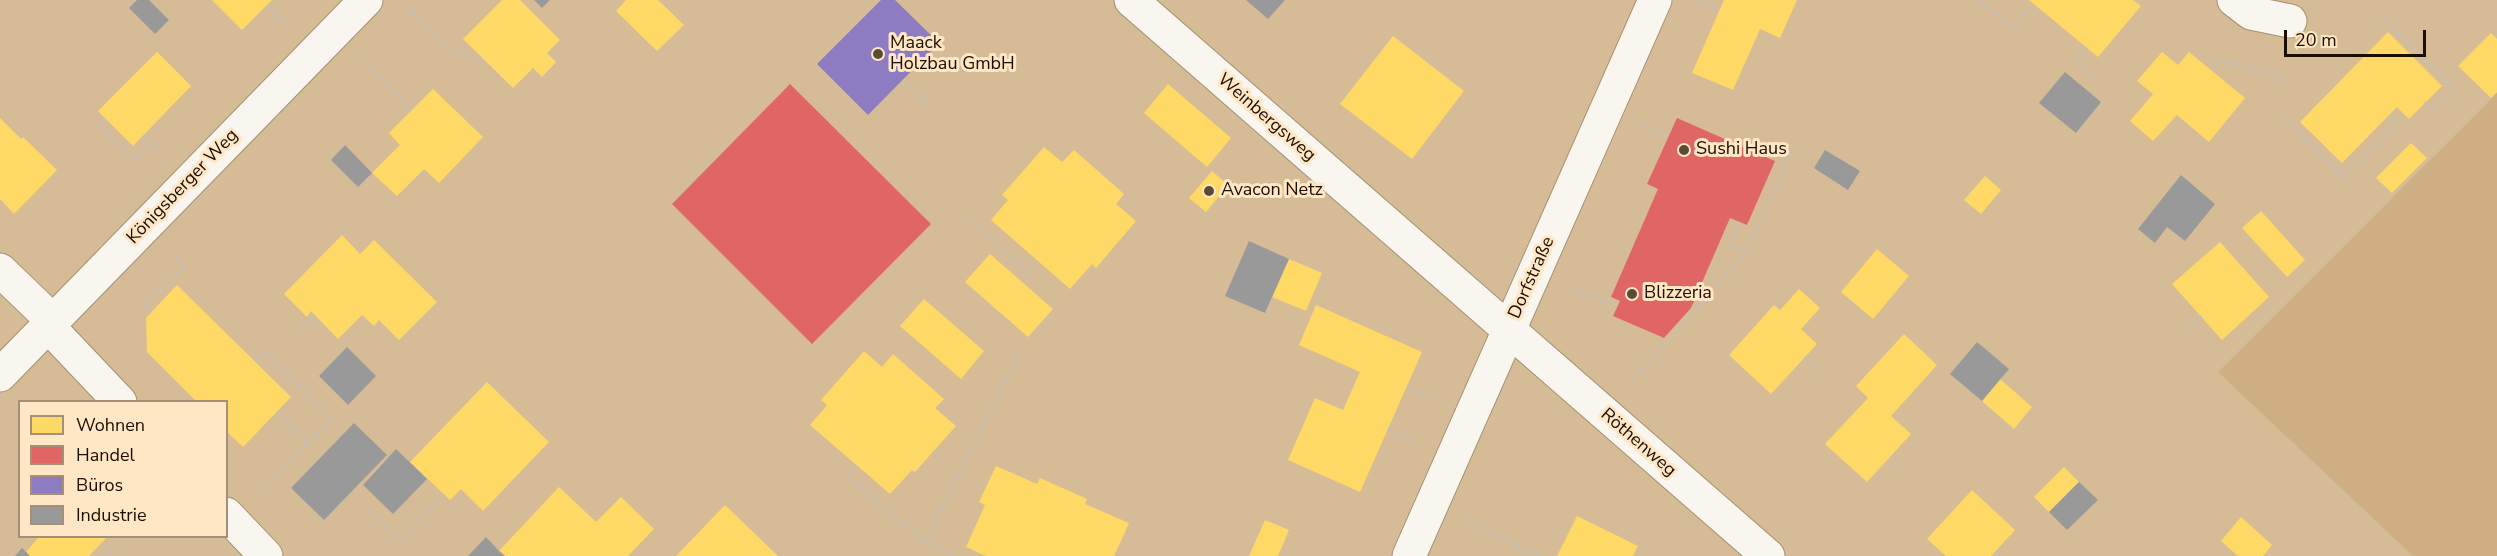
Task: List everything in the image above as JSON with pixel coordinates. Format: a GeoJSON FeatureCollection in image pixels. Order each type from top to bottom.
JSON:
{"type":"FeatureCollection","features":[{"type":"Feature","properties":{"kind":"street","name":"Königsberger Weg"},"geometry":{"type":"LineString","coordinates":[[0,375],[366,0]]}},
{"type":"Feature","properties":{"kind":"street","name":"Weinbergsweg"},"geometry":{"type":"LineString","coordinates":[[1131,0],[1509,330]]}},
{"type":"Feature","properties":{"kind":"street","name":"Dorfstraße"},"geometry":{"type":"LineString","coordinates":[[1408,556],[1655,0]]}},
{"type":"Feature","properties":{"kind":"street"},"geometry":{"type":"LineString","coordinates":[[2234,0],[2251,13],[2290,21]]}},
{"type":"Feature","properties":{"kind":"street"},"geometry":{"type":"LineString","coordinates":[[0,270],[51,323],[118,400]]}},
{"type":"Feature","properties":{"kind":"street","name":"Röthenweg"},"geometry":{"type":"LineString","coordinates":[[1509,330],[1768,556]]}},
{"type":"Feature","properties":{"kind":"street"},"geometry":{"type":"LineString","coordinates":[[228,516],[266,556]]}},
{"type":"Feature","properties":{"kind":"path"},"geometry":{"type":"LineString","coordinates":[[400,0],[452,51],[483,59]]}},
{"type":"Feature","properties":{"kind":"path"},"geometry":{"type":"LineString","coordinates":[[1697,0],[1719,10]]}},
{"type":"Feature","properties":{"kind":"path"},"geometry":{"type":"LineString","coordinates":[[1979,0],[2013,28],[2033,4]]}},
{"type":"Feature","properties":{"kind":"path"},"geometry":{"type":"LineString","coordinates":[[2382,16],[2456,90],[2434,111],[2425,102]]}},
{"type":"Feature","properties":{"kind":"path"},"geometry":{"type":"LineString","coordinates":[[333,34],[411,110]]}},
{"type":"Feature","properties":{"kind":"path"},"geometry":{"type":"LineString","coordinates":[[2086,47],[2075,60],[2093,75]]}},
{"type":"Feature","properties":{"kind":"path"},"geometry":{"type":"LineString","coordinates":[[2212,70],[2219,61],[2271,71],[2286,84]]}},
{"type":"Feature","properties":{"kind":"path"},"geometry":{"type":"LineString","coordinates":[[903,80],[931,107]]}},
{"type":"Feature","properties":{"kind":"path"},"geometry":{"type":"LineString","coordinates":[[2285,118],[2343,177],[2397,123],[2389,116]]}},
{"type":"Feature","properties":{"kind":"path"},"geometry":{"type":"LineString","coordinates":[[105,119],[99,125],[135,160],[150,144]]}},
{"type":"Feature","properties":{"kind":"path"},"geometry":{"type":"LineString","coordinates":[[1603,412],[1747,253],[1793,148]]}},
{"type":"Feature","properties":{"kind":"path"},"geometry":{"type":"LineString","coordinates":[[970,221],[1029,272],[1038,261]]}},
{"type":"Feature","properties":{"kind":"path"},"geometry":{"type":"LineString","coordinates":[[1739,222],[1728,245],[1747,253]]}},
{"type":"Feature","properties":{"kind":"path"},"geometry":{"type":"LineString","coordinates":[[152,311],[145,304],[178,271]]}},
{"type":"Feature","properties":{"kind":"path"},"geometry":{"type":"LineString","coordinates":[[301,331],[316,317]]}},
{"type":"Feature","properties":{"kind":"path"},"geometry":{"type":"LineString","coordinates":[[2189,329],[2202,318]]}},
{"type":"Feature","properties":{"kind":"path"},"geometry":{"type":"LineString","coordinates":[[256,362],[265,352],[332,419],[260,492]]}},
{"type":"Feature","properties":{"kind":"path"},"geometry":{"type":"LineString","coordinates":[[925,542],[1019,352]]}},
{"type":"Feature","properties":{"kind":"path"},"geometry":{"type":"LineString","coordinates":[[1805,357],[1819,369]]}},
{"type":"Feature","properties":{"kind":"path"},"geometry":{"type":"LineString","coordinates":[[277,412],[308,444]]}},
{"type":"Feature","properties":{"kind":"path"},"geometry":{"type":"LineString","coordinates":[[1890,458],[1898,466]]}},
{"type":"Feature","properties":{"kind":"path"},"geometry":{"type":"LineString","coordinates":[[856,465],[847,475],[925,542],[955,556]]}},
{"type":"Feature","properties":{"kind":"path"},"geometry":{"type":"LineString","coordinates":[[369,510],[401,540],[444,494]]}},
{"type":"Feature","properties":{"kind":"path"},"geometry":{"type":"LineString","coordinates":[[1432,503],[1538,556]]}},
{"type":"Feature","properties":{"kind":"path"},"geometry":{"type":"LineString","coordinates":[[103,556],[121,538]]}},
{"type":"Feature","properties":{"kind":"shaded area"},"geometry":{"type":"Polygon","coordinates":[[[2497,93],[2497,556],[2413,556],[2218,372],[2497,93]]]}},
{"type":"Feature","properties":{"kind":"building: Wohnen"},"geometry":{"type":"Polygon","coordinates":[[[212,0],[272,0],[242,30],[212,0]]]}},
{"type":"Feature","properties":{"kind":"building: Wohnen"},"geometry":{"type":"Polygon","coordinates":[[[502,0],[520,0],[560,40],[547,53],[556,62],[542,77],[533,68],[513,88],[463,39],[502,0]]]}},
{"type":"Feature","properties":{"kind":"building: Wohnen"},"geometry":{"type":"Polygon","coordinates":[[[626,0],[658,0],[684,25],[657,51],[616,11],[626,0]]]}},
{"type":"Feature","properties":{"kind":"building: Wohnen"},"geometry":{"type":"Polygon","coordinates":[[[1724,0],[1797,0],[1780,38],[1760,29],[1733,90],[1692,73],[1724,0]]]}},
{"type":"Feature","properties":{"kind":"building: Wohnen"},"geometry":{"type":"Polygon","coordinates":[[[2029,0],[2133,0],[2141,6],[2098,57],[2029,0]]]}},
{"type":"Feature","properties":{"kind":"building: Wohnen"},"geometry":{"type":"Polygon","coordinates":[[[2388,32],[2442,86],[2409,119],[2397,107],[2342,163],[2300,122],[2388,32]]]}},
{"type":"Feature","properties":{"kind":"building: Wohnen"},"geometry":{"type":"Polygon","coordinates":[[[2491,33],[2497,39],[2497,92],[2491,98],[2458,66],[2491,33]]]}},
{"type":"Feature","properties":{"kind":"building: Wohnen"},"geometry":{"type":"Polygon","coordinates":[[[1393,36],[1464,91],[1412,159],[1340,104],[1393,36]]]}},
{"type":"Feature","properties":{"kind":"building: Wohnen"},"geometry":{"type":"Polygon","coordinates":[[[157,52],[191,86],[133,146],[98,111],[157,52]]]}},
{"type":"Feature","properties":{"kind":"building: Wohnen"},"geometry":{"type":"Polygon","coordinates":[[[2162,52],[2178,65],[2189,52],[2245,98],[2209,142],[2177,115],[2153,141],[2130,121],[2153,94],[2137,81],[2162,52]]]}},
{"type":"Feature","properties":{"kind":"building: Wohnen"},"geometry":{"type":"Polygon","coordinates":[[[1168,84],[1231,138],[1207,167],[1144,113],[1168,84]]]}},
{"type":"Feature","properties":{"kind":"building: Wohnen"},"geometry":{"type":"Polygon","coordinates":[[[433,89],[483,137],[439,183],[424,169],[397,196],[372,173],[400,145],[389,133],[433,89]]]}},
{"type":"Feature","properties":{"kind":"building: Wohnen"},"geometry":{"type":"Polygon","coordinates":[[[0,118],[57,170],[14,214],[0,199],[0,118]]]}},
{"type":"Feature","properties":{"kind":"building: Wohnen"},"geometry":{"type":"Polygon","coordinates":[[[2411,143],[2427,158],[2392,193],[2376,178],[2411,143]]]}},
{"type":"Feature","properties":{"kind":"building: Wohnen"},"geometry":{"type":"Polygon","coordinates":[[[1044,147],[1062,162],[1074,150],[1124,194],[1116,204],[1136,221],[1096,268],[1092,264],[1070,289],[991,220],[1008,200],[1002,195],[1044,147]]]}},
{"type":"Feature","properties":{"kind":"building: Wohnen","name":"Avacon Netz"},"geometry":{"type":"Polygon","coordinates":[[[1212,171],[1228,185],[1206,212],[1189,198],[1212,171]]]}},
{"type":"Feature","properties":{"kind":"building: Wohnen"},"geometry":{"type":"Polygon","coordinates":[[[1985,176],[2001,190],[1981,214],[1964,200],[1985,176]]]}},
{"type":"Feature","properties":{"kind":"building: Wohnen"},"geometry":{"type":"Polygon","coordinates":[[[2261,211],[2305,260],[2287,277],[2242,228],[2261,211]]]}},
{"type":"Feature","properties":{"kind":"building: Wohnen"},"geometry":{"type":"Polygon","coordinates":[[[342,235],[360,254],[374,240],[437,302],[399,340],[379,320],[374,326],[362,315],[338,339],[311,311],[307,317],[284,294],[342,235]]]}},
{"type":"Feature","properties":{"kind":"building: Wohnen"},"geometry":{"type":"Polygon","coordinates":[[[2220,242],[2269,297],[2222,340],[2172,284],[2220,242]]]}},
{"type":"Feature","properties":{"kind":"building: Wohnen"},"geometry":{"type":"Polygon","coordinates":[[[1877,249],[1909,276],[1873,319],[1841,292],[1877,249]]]}},
{"type":"Feature","properties":{"kind":"building: Wohnen"},"geometry":{"type":"Polygon","coordinates":[[[990,254],[1053,309],[1028,337],[965,282],[990,254]]]}},
{"type":"Feature","properties":{"kind":"building: Wohnen"},"geometry":{"type":"Polygon","coordinates":[[[1289,259],[1322,273],[1306,311],[1272,297],[1289,259]]]}},
{"type":"Feature","properties":{"kind":"building: Wohnen"},"geometry":{"type":"Polygon","coordinates":[[[177,285],[291,397],[243,447],[228,433],[228,400],[195,400],[147,352],[146,318],[177,285]]]}},
{"type":"Feature","properties":{"kind":"building: Wohnen"},"geometry":{"type":"Polygon","coordinates":[[[1799,289],[1820,308],[1801,329],[1817,344],[1771,394],[1729,355],[1774,305],[1780,310],[1799,289]]]}},
{"type":"Feature","properties":{"kind":"building: Wohnen"},"geometry":{"type":"Polygon","coordinates":[[[924,299],[984,351],[961,379],[900,326],[924,299]]]}},
{"type":"Feature","properties":{"kind":"building: Wohnen"},"geometry":{"type":"Polygon","coordinates":[[[1316,305],[1422,352],[1360,492],[1288,460],[1315,398],[1343,410],[1360,372],[1299,345],[1316,305]]]}},
{"type":"Feature","properties":{"kind":"building: Wohnen"},"geometry":{"type":"Polygon","coordinates":[[[1904,334],[1937,365],[1891,416],[1911,434],[1867,482],[1825,444],[1868,398],[1856,386],[1904,334]]]}},
{"type":"Feature","properties":{"kind":"building: Wohnen"},"geometry":{"type":"Polygon","coordinates":[[[864,351],[882,367],[893,354],[944,399],[935,408],[956,426],[915,472],[912,470],[890,494],[810,425],[827,405],[821,400],[864,351]]]}},
{"type":"Feature","properties":{"kind":"building: Wohnen"},"geometry":{"type":"Polygon","coordinates":[[[2000,379],[2032,407],[2014,429],[1982,401],[2000,379]]]}},
{"type":"Feature","properties":{"kind":"building: Wohnen"},"geometry":{"type":"Polygon","coordinates":[[[487,382],[549,442],[483,511],[461,489],[450,500],[410,462],[487,382]]]}},
{"type":"Feature","properties":{"kind":"building: Wohnen"},"geometry":{"type":"Polygon","coordinates":[[[996,466],[1037,484],[1040,478],[1087,499],[1085,504],[1129,523],[1114,556],[986,556],[966,547],[985,505],[979,502],[996,466]]]}},
{"type":"Feature","properties":{"kind":"building: Wohnen"},"geometry":{"type":"Polygon","coordinates":[[[2064,467],[2079,482],[2049,512],[2034,497],[2064,467]]]}},
{"type":"Feature","properties":{"kind":"building: Wohnen"},"geometry":{"type":"Polygon","coordinates":[[[559,487],[596,522],[621,497],[654,529],[628,556],[505,556],[499,551],[559,487]]]}},
{"type":"Feature","properties":{"kind":"building: Wohnen"},"geometry":{"type":"Polygon","coordinates":[[[1972,490],[2015,530],[1991,556],[1946,556],[1927,539],[1972,490]]]}},
{"type":"Feature","properties":{"kind":"building: Wohnen"},"geometry":{"type":"Polygon","coordinates":[[[725,505],[778,556],[676,556],[725,505]]]}},
{"type":"Feature","properties":{"kind":"building: Wohnen"},"geometry":{"type":"Polygon","coordinates":[[[1577,516],[1638,546],[1633,556],[1557,556],[1577,516]]]}},
{"type":"Feature","properties":{"kind":"building: Wohnen"},"geometry":{"type":"Polygon","coordinates":[[[2241,517],[2272,545],[2263,556],[2238,556],[2221,541],[2241,517]]]}},
{"type":"Feature","properties":{"kind":"building: Wohnen"},"geometry":{"type":"Polygon","coordinates":[[[1265,520],[1289,530],[1278,556],[1249,556],[1265,520]]]}},
{"type":"Feature","properties":{"kind":"building: Wohnen"},"geometry":{"type":"Polygon","coordinates":[[[38,538],[106,538],[89,556],[30,556],[26,552],[38,538]]]}},
{"type":"Feature","properties":{"kind":"building: Handel"},"geometry":{"type":"Polygon","coordinates":[[[790,84],[931,224],[812,344],[672,204],[790,84]]]}},
{"type":"Feature","properties":{"kind":"building: Handel"},"geometry":{"type":"Polygon","coordinates":[[[1677,118],[1775,161],[1747,225],[1730,218],[1691,308],[1664,338],[1613,316],[1620,301],[1611,297],[1658,189],[1647,184],[1677,118]]]}},
{"type":"Feature","properties":{"kind":"building: Büros","name":"Maack Holzbau GmbH"},"geometry":{"type":"Polygon","coordinates":[[[881,0],[895,0],[939,43],[868,115],[817,64],[881,0]]]}},
{"type":"Feature","properties":{"kind":"building: Industrie"},"geometry":{"type":"Polygon","coordinates":[[[137,0],[149,0],[169,20],[155,34],[129,8],[137,0]]]}},
{"type":"Feature","properties":{"kind":"building: Industrie"},"geometry":{"type":"Polygon","coordinates":[[[534,0],[550,0],[542,8],[534,0]]]}},
{"type":"Feature","properties":{"kind":"building: Industrie"},"geometry":{"type":"Polygon","coordinates":[[[1246,0],[1285,0],[1268,19],[1246,0]]]}},
{"type":"Feature","properties":{"kind":"building: Industrie"},"geometry":{"type":"Polygon","coordinates":[[[2065,72],[2101,102],[2076,133],[2039,103],[2065,72]]]}},
{"type":"Feature","properties":{"kind":"building: Industrie"},"geometry":{"type":"Polygon","coordinates":[[[345,145],[372,173],[358,187],[331,160],[345,145]]]}},
{"type":"Feature","properties":{"kind":"building: Industrie"},"geometry":{"type":"Polygon","coordinates":[[[1825,150],[1860,171],[1848,190],[1814,168],[1825,150]]]}},
{"type":"Feature","properties":{"kind":"building: Industrie"},"geometry":{"type":"Polygon","coordinates":[[[2181,175],[2215,204],[2185,241],[2167,227],[2155,243],[2138,229],[2181,175]]]}},
{"type":"Feature","properties":{"kind":"building: Industrie"},"geometry":{"type":"Polygon","coordinates":[[[1249,241],[1289,259],[1265,313],[1225,296],[1249,241]]]}},
{"type":"Feature","properties":{"kind":"building: Industrie"},"geometry":{"type":"Polygon","coordinates":[[[1977,342],[2009,369],[1982,401],[1950,374],[1977,342]]]}},
{"type":"Feature","properties":{"kind":"building: Industrie"},"geometry":{"type":"Polygon","coordinates":[[[347,347],[376,376],[348,405],[319,376],[347,347]]]}},
{"type":"Feature","properties":{"kind":"building: Industrie"},"geometry":{"type":"Polygon","coordinates":[[[354,423],[387,455],[324,520],[291,488],[354,423]]]}},
{"type":"Feature","properties":{"kind":"building: Industrie"},"geometry":{"type":"Polygon","coordinates":[[[396,449],[427,479],[393,514],[363,485],[396,449]]]}},
{"type":"Feature","properties":{"kind":"building: Industrie"},"geometry":{"type":"Polygon","coordinates":[[[2079,482],[2098,500],[2067,530],[2049,512],[2079,482]]]}},
{"type":"Feature","properties":{"kind":"building: Industrie"},"geometry":{"type":"Polygon","coordinates":[[[486,537],[499,551],[505,556],[468,556],[486,537]]]}},
{"type":"Feature","properties":{"kind":"building: Industrie"},"geometry":{"type":"Polygon","coordinates":[[[22,548],[30,556],[15,556],[22,548]]]}},
{"type":"Feature","properties":{"kind":"place","name":"Maack Holzbau GmbH"},"geometry":{"type":"Point","coordinates":[878,54]}},
{"type":"Feature","properties":{"kind":"place","name":"Sushi Haus"},"geometry":{"type":"Point","coordinates":[1684,150]}},
{"type":"Feature","properties":{"kind":"place","name":"Avacon Netz"},"geometry":{"type":"Point","coordinates":[1209,191]}},
{"type":"Feature","properties":{"kind":"place","name":"Blizzeria"},"geometry":{"type":"Point","coordinates":[1632,294]}}]}
